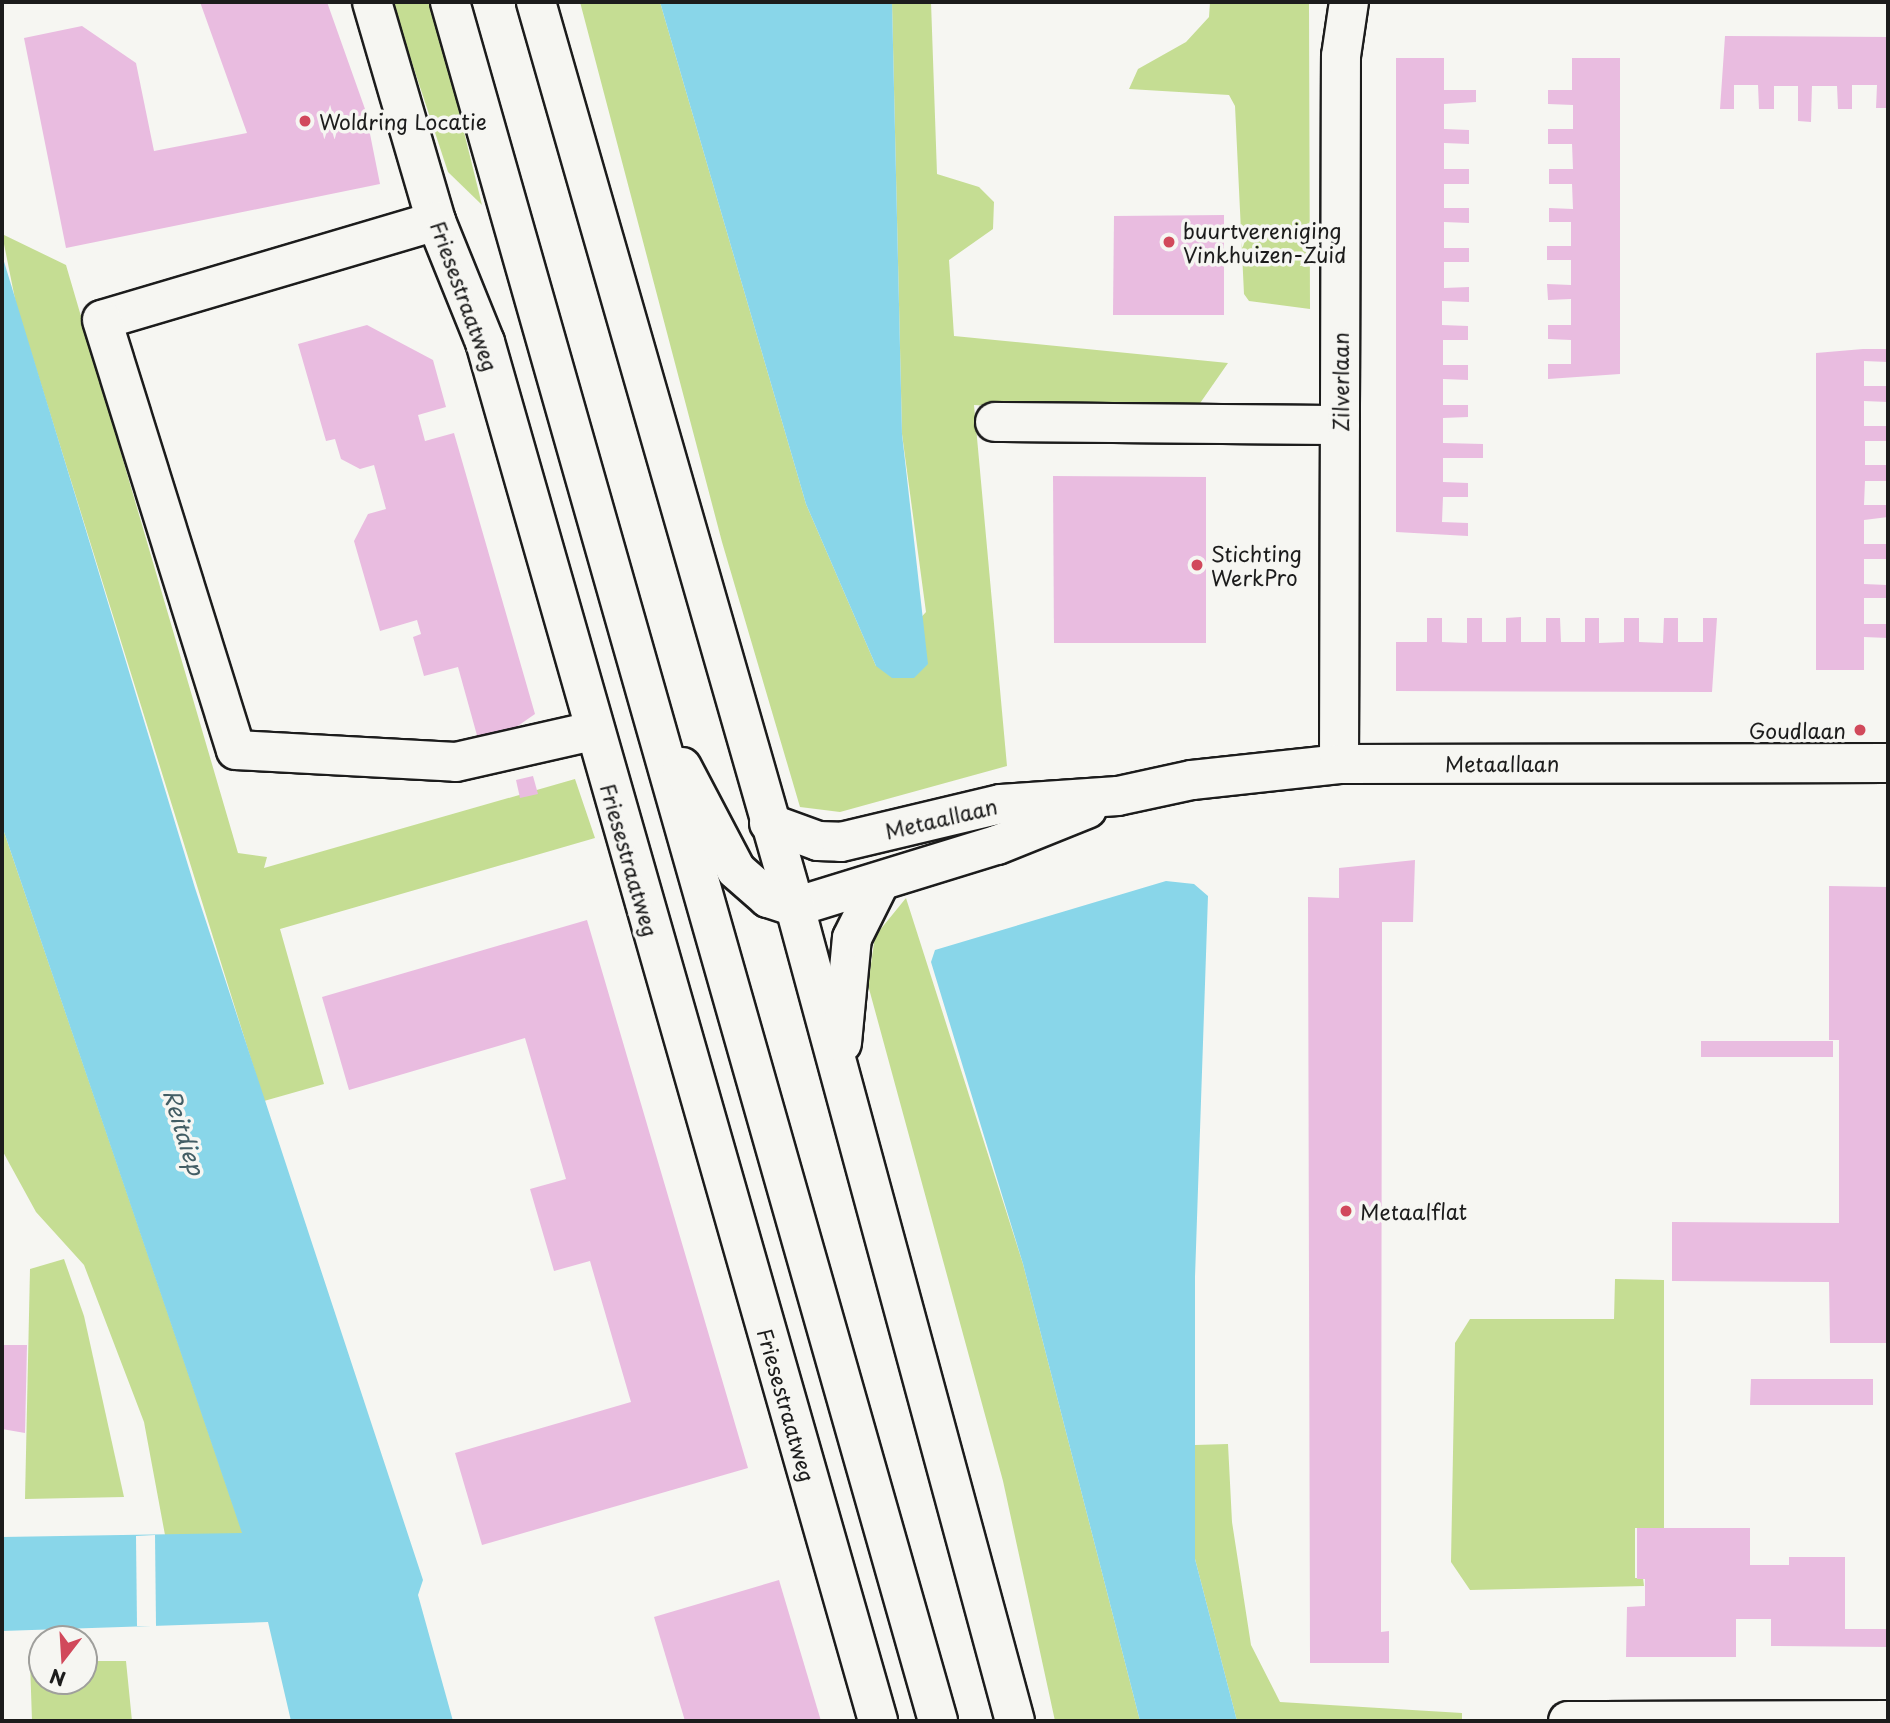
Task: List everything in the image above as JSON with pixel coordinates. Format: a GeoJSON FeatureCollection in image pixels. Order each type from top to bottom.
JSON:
{"type":"FeatureCollection","features":[{"type":"Feature","properties":{"kind":"main road","name":"Friesestraatweg"},"geometry":{"type":"LineString","coordinates":[[372,2],[436,221],[485,342],[593,731],[878,1721]]}},
{"type":"Feature","properties":{"kind":"main road"},"geometry":{"type":"LineString","coordinates":[[450,2],[652,722],[938,1721]]}},
{"type":"Feature","properties":{"kind":"main road"},"geometry":{"type":"LineString","coordinates":[[536,2],[795,907],[1015,1721]]}},
{"type":"Feature","properties":{"kind":"main road","name":"Zilverlaan"},"geometry":{"type":"LineString","coordinates":[[1339,764],[1341,56],[1349,2]]}},
{"type":"Feature","properties":{"kind":"main road"},"geometry":{"type":"LineString","coordinates":[[436,221],[102,320],[236,750],[456,762],[593,731]]}},
{"type":"Feature","properties":{"kind":"main road"},"geometry":{"type":"LineString","coordinates":[[995,422],[1340,425]]}},
{"type":"Feature","properties":{"kind":"main road"},"geometry":{"type":"LineString","coordinates":[[652,722],[736,870],[768,898],[795,907]]}},
{"type":"Feature","properties":{"kind":"main road","name":"Metaallaan"},"geometry":{"type":"LineString","coordinates":[[795,907],[879,884],[1118,796],[1192,780],[1339,764],[1888,763]]}},
{"type":"Feature","properties":{"kind":"main road","name":"Metaallaan"},"geometry":{"type":"LineString","coordinates":[[769,823],[818,841],[841,842],[1001,804],[1118,796]]}},
{"type":"Feature","properties":{"kind":"main road"},"geometry":{"type":"LineString","coordinates":[[840,1073],[852,938],[879,884]]}},
{"type":"Feature","properties":{"kind":"main road"},"geometry":{"type":"LineString","coordinates":[[1568,1721],[1888,1720]]}},
{"type":"Feature","properties":{"kind":"green space"},"geometry":{"type":"Polygon","coordinates":[[[392,2],[432,2],[482,205],[448,172],[392,2]]]}},
{"type":"Feature","properties":{"kind":"green space"},"geometry":{"type":"Polygon","coordinates":[[[580,2],[660,2],[806,504],[876,666],[926,612],[902,434],[892,2],[931,2],[937,174],[979,187],[994,202],[993,229],[949,260],[954,336],[1228,363],[1189,419],[974,405],[1007,766],[840,812],[800,807],[722,542],[580,2]]]}},
{"type":"Feature","properties":{"kind":"green space"},"geometry":{"type":"Polygon","coordinates":[[[1210,2],[1309,2],[1310,309],[1249,301],[1244,294],[1235,106],[1229,95],[1129,89],[1138,69],[1186,42],[1209,17],[1210,2]]]}},
{"type":"Feature","properties":{"kind":"green space"},"geometry":{"type":"Polygon","coordinates":[[[2,234],[66,265],[238,853],[267,857],[264,868],[575,779],[595,838],[280,929],[324,1084],[264,1101],[16,304],[2,234]]]}},
{"type":"Feature","properties":{"kind":"green space"},"geometry":{"type":"Polygon","coordinates":[[[2,826],[243,1534],[165,1535],[144,1422],[84,1265],[36,1212],[2,1150],[2,826]]]}},
{"type":"Feature","properties":{"kind":"green space"},"geometry":{"type":"Polygon","coordinates":[[[906,898],[1023,1264],[1140,1721],[1055,1721],[1003,1481],[868,985],[875,936],[906,898]]]}},
{"type":"Feature","properties":{"kind":"green space"},"geometry":{"type":"Polygon","coordinates":[[[64,1259],[84,1316],[124,1497],[25,1499],[30,1269],[64,1259]]]}},
{"type":"Feature","properties":{"kind":"green space"},"geometry":{"type":"Polygon","coordinates":[[[1615,1279],[1664,1280],[1664,1528],[1635,1528],[1635,1578],[1643,1578],[1644,1586],[1470,1590],[1451,1562],[1455,1343],[1470,1319],[1614,1319],[1615,1279]]]}},
{"type":"Feature","properties":{"kind":"green space"},"geometry":{"type":"Polygon","coordinates":[[[1228,1444],[1232,1522],[1251,1645],[1280,1702],[1462,1713],[1462,1721],[1237,1721],[1195,1559],[1195,1445],[1228,1444]]]}},
{"type":"Feature","properties":{"kind":"green space"},"geometry":{"type":"Polygon","coordinates":[[[98,1661],[126,1661],[132,1721],[32,1721],[31,1695],[98,1695],[98,1661]]]}},
{"type":"Feature","properties":{"kind":"water"},"geometry":{"type":"Polygon","coordinates":[[[660,2],[892,2],[902,434],[928,664],[914,678],[892,678],[876,666],[806,504],[660,2]]]}},
{"type":"Feature","properties":{"kind":"water","name":"Reitdiep"},"geometry":{"type":"Polygon","coordinates":[[[2,255],[195,888],[423,1580],[418,1595],[453,1721],[291,1721],[268,1622],[98,1628],[98,1625],[28,1625],[28,1630],[2,1631],[2,1537],[242,1533],[2,826],[2,255]]]}},
{"type":"Feature","properties":{"kind":"water"},"geometry":{"type":"Polygon","coordinates":[[[1166,881],[1194,884],[1208,896],[1195,1277],[1195,1559],[1237,1721],[1140,1721],[1023,1264],[931,962],[935,950],[1166,881]]]}},
{"type":"Feature","properties":{"kind":"pier"},"geometry":{"type":"Polygon","coordinates":[[[155,1535],[156,1626],[137,1626],[136,1536],[155,1535]]]}},
{"type":"Feature","properties":{"kind":"building","name":"Woldring Locatie"},"geometry":{"type":"Polygon","coordinates":[[[200,2],[327,2],[365,109],[380,184],[66,248],[24,38],[82,26],[136,63],[154,151],[247,133],[200,2]]]}},
{"type":"Feature","properties":{"kind":"building"},"geometry":{"type":"Polygon","coordinates":[[[1725,36],[1888,37],[1888,108],[1876,108],[1877,85],[1852,85],[1852,109],[1838,109],[1837,86],[1812,86],[1811,122],[1798,121],[1798,86],[1774,86],[1774,109],[1759,109],[1758,85],[1734,85],[1734,109],[1720,109],[1725,36]]]}},
{"type":"Feature","properties":{"kind":"building"},"geometry":{"type":"Polygon","coordinates":[[[1396,58],[1444,58],[1444,90],[1476,90],[1476,102],[1444,104],[1444,129],[1469,130],[1469,144],[1444,143],[1444,169],[1469,169],[1469,184],[1444,184],[1444,208],[1469,208],[1469,223],[1444,222],[1444,248],[1469,248],[1469,262],[1444,262],[1444,288],[1469,287],[1469,302],[1442,301],[1442,325],[1468,326],[1468,340],[1443,340],[1443,365],[1468,365],[1468,380],[1443,379],[1443,405],[1468,405],[1468,417],[1443,418],[1443,443],[1483,444],[1483,458],[1443,458],[1443,482],[1468,483],[1468,497],[1443,497],[1442,522],[1468,523],[1468,536],[1396,532],[1396,58]]]}},
{"type":"Feature","properties":{"kind":"building"},"geometry":{"type":"Polygon","coordinates":[[[1572,58],[1620,58],[1620,374],[1548,379],[1548,364],[1571,364],[1571,340],[1548,339],[1548,325],[1571,325],[1571,299],[1548,300],[1547,284],[1571,285],[1571,260],[1547,260],[1547,246],[1571,246],[1571,222],[1549,222],[1549,208],[1573,209],[1572,184],[1549,184],[1549,169],[1573,169],[1572,144],[1548,144],[1548,129],[1573,129],[1573,105],[1548,104],[1548,90],[1572,90],[1572,58]]]}},
{"type":"Feature","properties":{"kind":"building","name":"buurtvereniging Vinkhuizen-Zuid"},"geometry":{"type":"Polygon","coordinates":[[[1224,215],[1224,315],[1113,315],[1114,216],[1224,215]]]}},
{"type":"Feature","properties":{"kind":"building"},"geometry":{"type":"Polygon","coordinates":[[[367,325],[433,360],[446,407],[418,415],[425,441],[454,433],[535,714],[502,737],[478,739],[458,667],[424,676],[413,637],[421,634],[417,620],[380,631],[354,541],[368,514],[386,509],[374,465],[360,469],[341,459],[335,439],[326,441],[298,344],[367,325]]]}},
{"type":"Feature","properties":{"kind":"building"},"geometry":{"type":"Polygon","coordinates":[[[1888,349],[1888,362],[1864,361],[1864,386],[1888,386],[1888,402],[1864,401],[1864,426],[1888,426],[1888,441],[1865,441],[1865,465],[1888,465],[1888,481],[1865,481],[1864,505],[1888,505],[1888,517],[1864,520],[1864,544],[1888,544],[1888,559],[1864,559],[1864,584],[1887,585],[1887,598],[1864,598],[1864,624],[1888,624],[1888,638],[1864,637],[1864,670],[1816,670],[1816,353],[1888,349]]]}},
{"type":"Feature","properties":{"kind":"building"},"geometry":{"type":"Polygon","coordinates":[[[1053,476],[1206,477],[1206,643],[1054,643],[1053,476]]]}},
{"type":"Feature","properties":{"kind":"building"},"geometry":{"type":"Polygon","coordinates":[[[1521,617],[1521,642],[1546,642],[1546,618],[1560,618],[1561,642],[1585,642],[1585,618],[1599,618],[1599,643],[1624,642],[1624,618],[1639,618],[1639,642],[1663,643],[1664,618],[1678,618],[1678,642],[1703,642],[1703,618],[1717,618],[1712,692],[1396,691],[1396,642],[1427,642],[1427,618],[1442,618],[1442,642],[1467,643],[1467,618],[1482,618],[1482,642],[1506,642],[1506,618],[1521,617]]]}},
{"type":"Feature","properties":{"kind":"building"},"geometry":{"type":"Polygon","coordinates":[[[533,776],[538,794],[520,798],[516,780],[533,776]]]}},
{"type":"Feature","properties":{"kind":"building","name":"Metaalflat"},"geometry":{"type":"Polygon","coordinates":[[[1415,860],[1413,922],[1382,922],[1381,1632],[1389,1631],[1389,1663],[1310,1663],[1308,897],[1339,898],[1339,868],[1415,860]]]}},
{"type":"Feature","properties":{"kind":"building"},"geometry":{"type":"Polygon","coordinates":[[[1829,886],[1888,887],[1888,1343],[1830,1343],[1829,1282],[1672,1281],[1672,1222],[1839,1223],[1839,1040],[1829,1040],[1829,886]]]}},
{"type":"Feature","properties":{"kind":"building"},"geometry":{"type":"Polygon","coordinates":[[[587,920],[748,1468],[482,1545],[455,1453],[631,1402],[590,1261],[554,1271],[530,1189],[566,1179],[525,1038],[349,1090],[322,997],[587,920]]]}},
{"type":"Feature","properties":{"kind":"building"},"geometry":{"type":"Polygon","coordinates":[[[1701,1041],[1833,1041],[1833,1057],[1701,1057],[1701,1041]]]}},
{"type":"Feature","properties":{"kind":"building"},"geometry":{"type":"Polygon","coordinates":[[[2,1345],[27,1345],[25,1433],[2,1429],[2,1345]]]}},
{"type":"Feature","properties":{"kind":"building"},"geometry":{"type":"Polygon","coordinates":[[[1751,1379],[1873,1379],[1873,1405],[1750,1405],[1751,1379]]]}},
{"type":"Feature","properties":{"kind":"building"},"geometry":{"type":"Polygon","coordinates":[[[1637,1528],[1750,1528],[1750,1565],[1789,1565],[1789,1557],[1845,1557],[1845,1629],[1888,1629],[1888,1647],[1771,1646],[1771,1619],[1736,1619],[1736,1657],[1626,1657],[1627,1607],[1645,1606],[1645,1579],[1637,1579],[1637,1528]]]}},
{"type":"Feature","properties":{"kind":"building"},"geometry":{"type":"Polygon","coordinates":[[[779,1580],[821,1721],[685,1721],[654,1617],[779,1580]]]}},
{"type":"Feature","properties":{"kind":"place","name":"Woldring Locatie"},"geometry":{"type":"Point","coordinates":[305,121]}},
{"type":"Feature","properties":{"kind":"place","name":"buurtvereniging Vinkhuizen-Zuid"},"geometry":{"type":"Point","coordinates":[1169,242]}},
{"type":"Feature","properties":{"kind":"place","name":"Stichting WerkPro"},"geometry":{"type":"Point","coordinates":[1197,565]}},
{"type":"Feature","properties":{"kind":"place","name":"Goudlaan"},"geometry":{"type":"Point","coordinates":[1860,730]}},
{"type":"Feature","properties":{"kind":"place","name":"Metaalflat"},"geometry":{"type":"Point","coordinates":[1346,1211]}}]}
